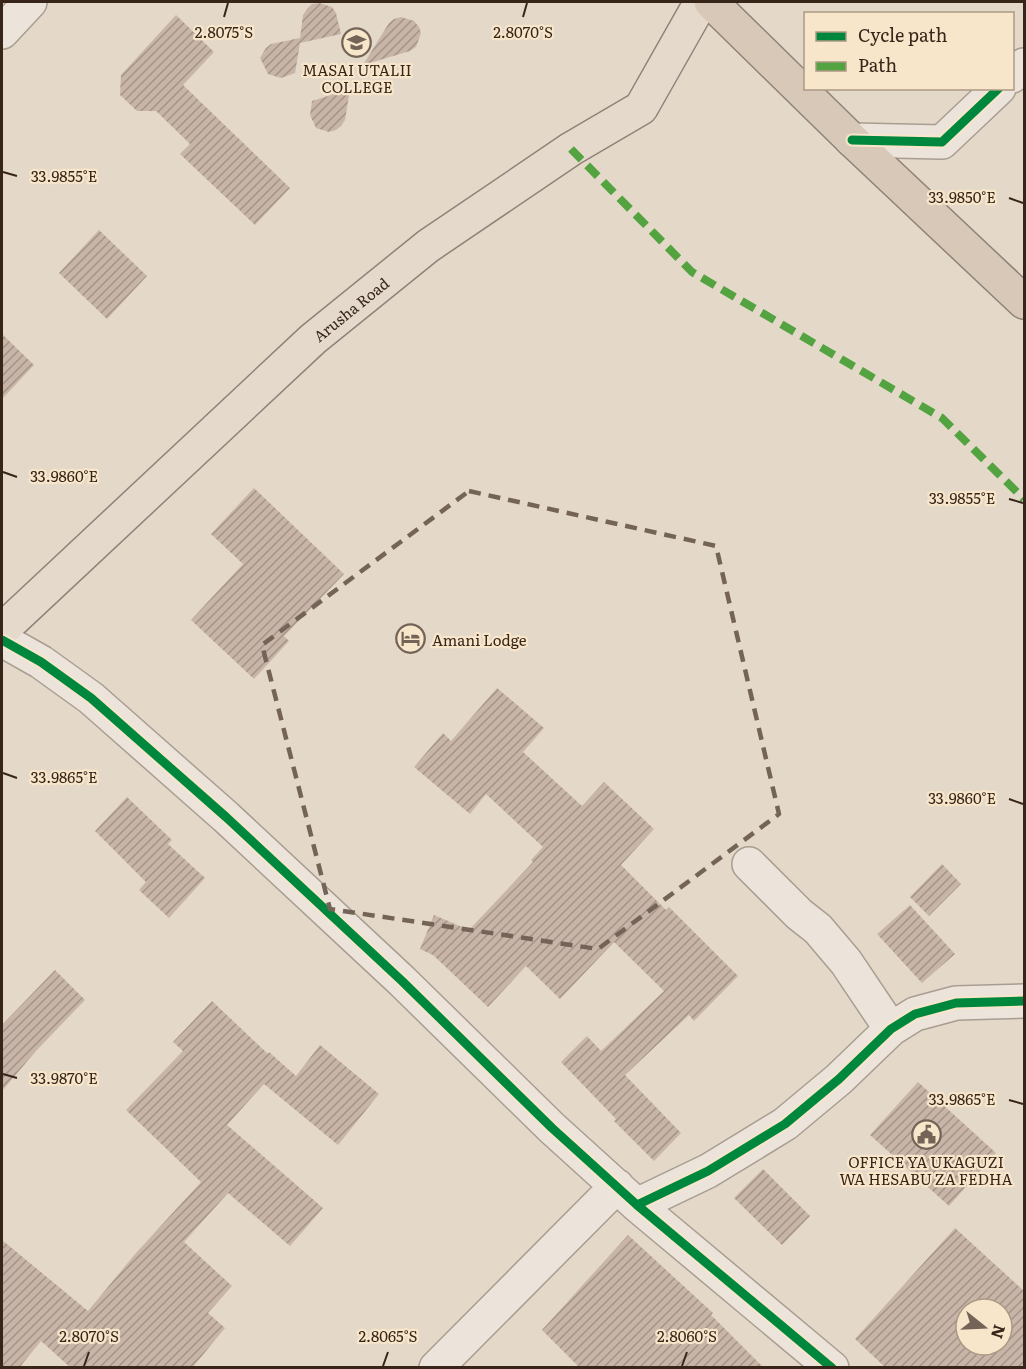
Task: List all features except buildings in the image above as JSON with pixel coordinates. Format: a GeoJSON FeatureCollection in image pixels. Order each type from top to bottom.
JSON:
{"type":"FeatureCollection","features":[{"type":"Feature","properties":{"kind":"highway"},"geometry":{"type":"LineString","coordinates":[[711,2],[852,140],[1024,302]]}},
{"type":"Feature","properties":{"kind":"main road","name":"Arusha Road"},"geometry":{"type":"LineString","coordinates":[[2,630],[313,339],[428,246],[571,149],[641,108],[701,2]]}},
{"type":"Feature","properties":{"kind":"street"},"geometry":{"type":"LineString","coordinates":[[852,140],[942,142],[997,90]]}},
{"type":"Feature","properties":{"kind":"street"},"geometry":{"type":"LineString","coordinates":[[2,640],[40,662],[91,698],[218,810],[402,981],[552,1128],[627,1195],[832,1368]]}},
{"type":"Feature","properties":{"kind":"street"},"geometry":{"type":"LineString","coordinates":[[749,864],[799,914],[818,929],[846,962],[891,1029]]}},
{"type":"Feature","properties":{"kind":"street"},"geometry":{"type":"LineString","coordinates":[[436,1368],[627,1195],[708,1171],[785,1124],[838,1079],[891,1029],[915,1014],[956,1004],[1024,1001]]}},
{"type":"Feature","properties":{"kind":"highlighted area"},"geometry":{"type":"Polygon","coordinates":[[[469,491],[716,546],[779,814],[598,949],[330,909],[262,645],[469,491]]]}},
{"type":"Feature","properties":{"kind":"marked path"},"geometry":{"type":"LineString","coordinates":[[571,149],[692,272],[942,418],[1024,499]]}},
{"type":"Feature","properties":{"kind":"cycle path"},"geometry":{"type":"LineString","coordinates":[[852,140],[942,142],[997,90]]}},
{"type":"Feature","properties":{"kind":"cycle path"},"geometry":{"type":"LineString","coordinates":[[2,640],[41,662],[91,698],[226,817],[402,981],[552,1128],[637,1205],[832,1368]]}},
{"type":"Feature","properties":{"kind":"cycle path"},"geometry":{"type":"LineString","coordinates":[[637,1205],[708,1171],[785,1124],[839,1079],[891,1029],[915,1014],[956,1003],[1024,1001]]}},
{"type":"Feature","properties":{"kind":"place","name":"MASAI UTALII COLLEGE"},"geometry":{"type":"Point","coordinates":[357,42]}},
{"type":"Feature","properties":{"kind":"place","name":"Amani Lodge"},"geometry":{"type":"Point","coordinates":[411,639]}},
{"type":"Feature","properties":{"kind":"place","name":"OFFICE YA UKAGUZI WA HESABU ZA FEDHA"},"geometry":{"type":"Point","coordinates":[926,1134]}}]}
